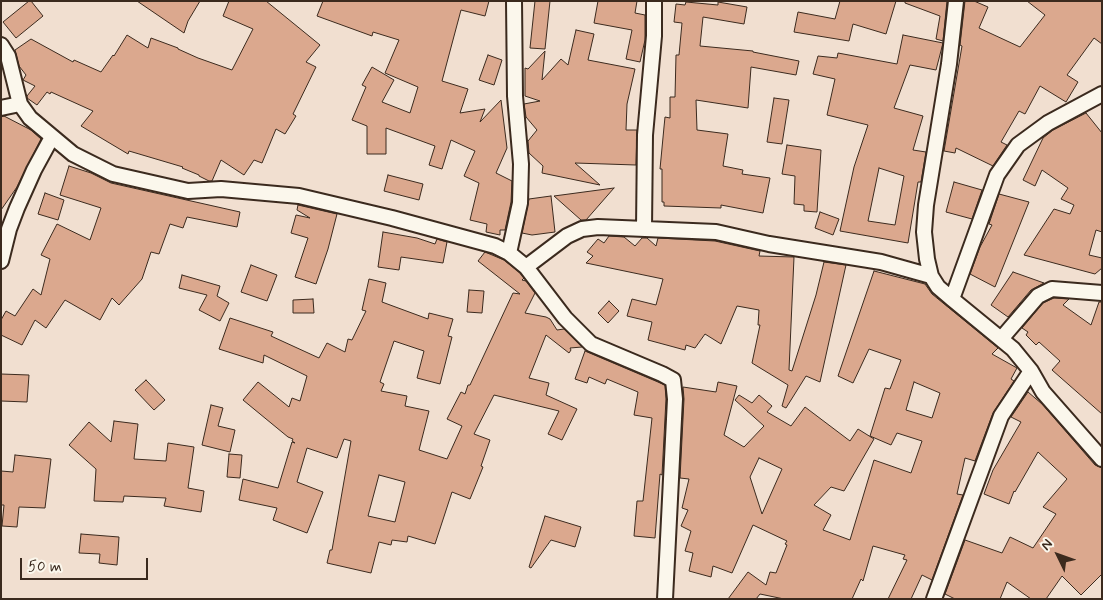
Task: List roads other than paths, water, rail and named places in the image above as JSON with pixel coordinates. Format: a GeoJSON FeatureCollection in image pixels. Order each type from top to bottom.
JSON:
{"type":"FeatureCollection","features":[{"type":"Feature","properties":{"kind":"street"},"geometry":{"type":"LineString","coordinates":[[509,253],[520,203],[521,174],[515,96],[514,1]]}},
{"type":"Feature","properties":{"kind":"street"},"geometry":{"type":"LineString","coordinates":[[644,229],[645,135],[654,36],[654,1]]}},
{"type":"Feature","properties":{"kind":"street"},"geometry":{"type":"LineString","coordinates":[[956,1],[949,64],[926,205],[924,232],[931,276],[938,287],[1012,348],[1031,372],[1043,392],[1102,459]]}},
{"type":"Feature","properties":{"kind":"street"},"geometry":{"type":"LineString","coordinates":[[1,46],[8,56],[20,104],[30,118],[73,154],[113,174],[188,191],[221,189],[299,196],[401,220],[495,246],[509,253],[526,267],[565,318],[591,344],[673,380],[675,399],[665,599]]}},
{"type":"Feature","properties":{"kind":"street"},"geometry":{"type":"LineString","coordinates":[[952,299],[997,175],[1018,145],[1048,123],[1102,94]]}},
{"type":"Feature","properties":{"kind":"street"},"geometry":{"type":"LineString","coordinates":[[1,108],[20,104]]}},
{"type":"Feature","properties":{"kind":"street"},"geometry":{"type":"LineString","coordinates":[[1,261],[9,229],[17,208],[34,170],[52,137]]}},
{"type":"Feature","properties":{"kind":"street"},"geometry":{"type":"LineString","coordinates":[[526,267],[567,236],[582,230],[598,227],[716,232],[769,244],[881,262],[931,276]]}},
{"type":"Feature","properties":{"kind":"street"},"geometry":{"type":"LineString","coordinates":[[1001,339],[1038,296],[1052,289],[1102,293]]}},
{"type":"Feature","properties":{"kind":"street"},"geometry":{"type":"LineString","coordinates":[[934,599],[1001,416],[1031,372]]}}]}
